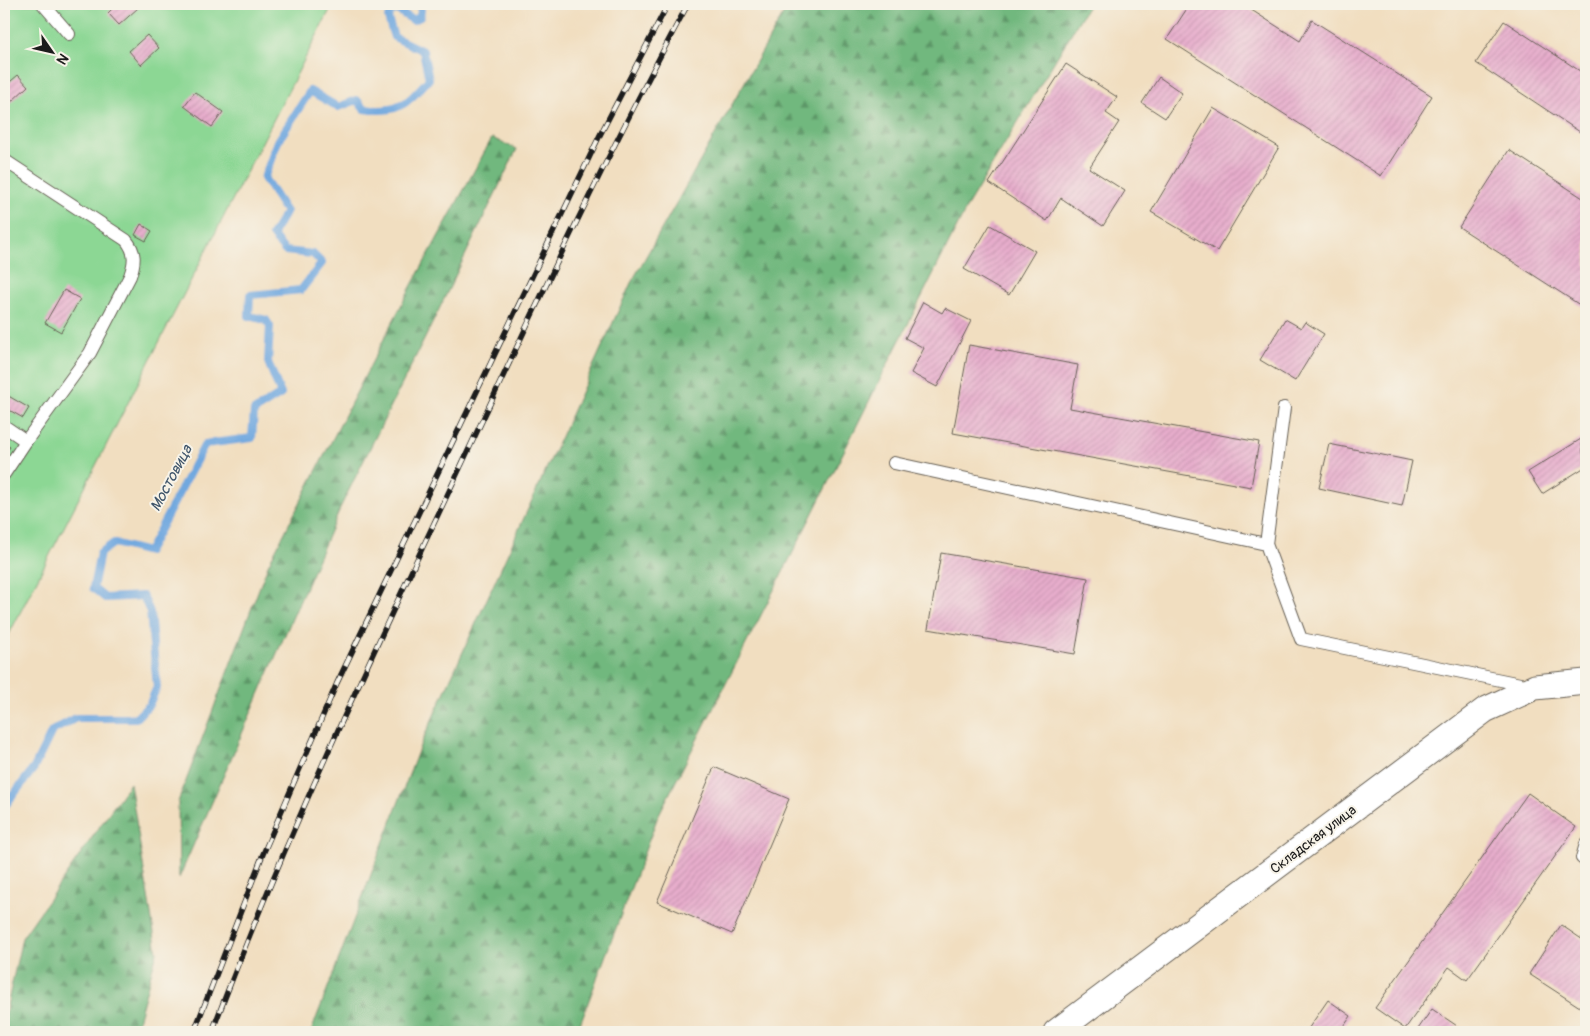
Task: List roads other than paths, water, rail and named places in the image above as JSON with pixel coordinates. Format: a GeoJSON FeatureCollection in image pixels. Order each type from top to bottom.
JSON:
{"type":"FeatureCollection","features":[{"type":"Feature","properties":{"kind":"street","name":"Складская улица"},"geometry":{"type":"LineString","coordinates":[[1056,1032],[1484,710],[1535,687],[1586,682]]}},
{"type":"Feature","properties":{"kind":"lane"},"geometry":{"type":"LineString","coordinates":[[43,4],[69,34]]}},
{"type":"Feature","properties":{"kind":"lane"},"geometry":{"type":"LineString","coordinates":[[4,160],[126,240],[134,254],[134,264],[130,276],[90,353],[4,474]]}},
{"type":"Feature","properties":{"kind":"lane"},"geometry":{"type":"LineString","coordinates":[[1284,408],[1266,544],[1301,639],[1535,687]]}},
{"type":"Feature","properties":{"kind":"lane"},"geometry":{"type":"LineString","coordinates":[[4,426],[26,441]]}},
{"type":"Feature","properties":{"kind":"lane"},"geometry":{"type":"LineString","coordinates":[[894,463],[1266,544]]}},
{"type":"Feature","properties":{"kind":"lane"},"geometry":{"type":"LineString","coordinates":[[1586,844],[1582,858],[1586,861]]}},
{"type":"Feature","properties":{"kind":"waterway","name":"Мостовица"},"geometry":{"type":"LineString","coordinates":[[4,807],[34,768],[52,731],[76,718],[136,718],[149,705],[157,687],[150,612],[143,596],[105,598],[93,588],[100,553],[114,543],[148,552],[205,444],[252,438],[254,411],[281,394],[268,362],[270,326],[266,320],[249,316],[250,295],[301,290],[322,263],[313,254],[285,251],[272,235],[286,212],[264,178],[278,141],[310,91],[338,107],[357,100],[364,109],[376,110],[395,108],[415,95],[429,79],[423,51],[394,37],[388,18],[390,11],[397,10],[413,20],[420,17],[421,10],[418,4]]}},
{"type":"Feature","properties":{"kind":"railway"},"geometry":{"type":"LineString","coordinates":[[194,1032],[263,854],[337,683],[600,135],[668,4]]}},
{"type":"Feature","properties":{"kind":"railway"},"geometry":{"type":"LineString","coordinates":[[212,1032],[296,824],[388,620],[567,243],[626,123],[688,4]]}}]}
